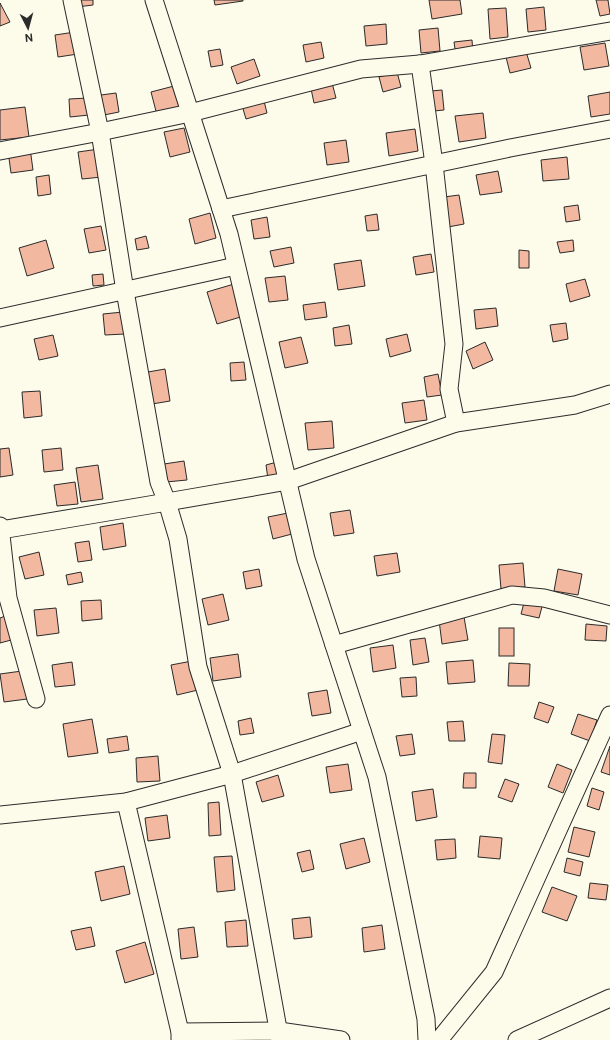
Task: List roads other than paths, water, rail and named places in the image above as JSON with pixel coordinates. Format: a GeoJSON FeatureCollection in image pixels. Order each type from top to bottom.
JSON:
{"type":"FeatureCollection","features":[{"type":"Feature","properties":{"kind":"street"},"geometry":{"type":"LineString","coordinates":[[72,0],[100,132],[125,291],[159,482],[167,502],[178,539],[198,667],[232,774],[280,1036]]}},
{"type":"Feature","properties":{"kind":"street"},"geometry":{"type":"LineString","coordinates":[[154,0],[229,234],[306,558],[377,777],[424,1011],[427,1040]]}},
{"type":"Feature","properties":{"kind":"street"},"geometry":{"type":"LineString","coordinates":[[0,151],[190,113],[361,69],[420,64],[610,30]]}},
{"type":"Feature","properties":{"kind":"street"},"geometry":{"type":"LineString","coordinates":[[420,64],[434,164],[454,344],[449,389],[456,423]]}},
{"type":"Feature","properties":{"kind":"street"},"geometry":{"type":"LineString","coordinates":[[221,209],[610,129]]}},
{"type":"Feature","properties":{"kind":"street"},"geometry":{"type":"LineString","coordinates":[[0,318],[236,266]]}},
{"type":"Feature","properties":{"kind":"street"},"geometry":{"type":"LineString","coordinates":[[36,699],[8,598],[1,528],[288,481],[456,423],[575,405],[610,394]]}},
{"type":"Feature","properties":{"kind":"street"},"geometry":{"type":"LineString","coordinates":[[334,645],[512,595],[544,598],[610,616]]}},
{"type":"Feature","properties":{"kind":"street"},"geometry":{"type":"LineString","coordinates":[[439,1040],[494,972],[610,715]]}},
{"type":"Feature","properties":{"kind":"street"},"geometry":{"type":"LineString","coordinates":[[0,815],[126,802],[232,774],[362,731]]}},
{"type":"Feature","properties":{"kind":"street"},"geometry":{"type":"LineString","coordinates":[[126,802],[180,1036],[280,1036],[341,1040]]}},
{"type":"Feature","properties":{"kind":"street"},"geometry":{"type":"LineString","coordinates":[[517,1040],[610,998]]}}]}
